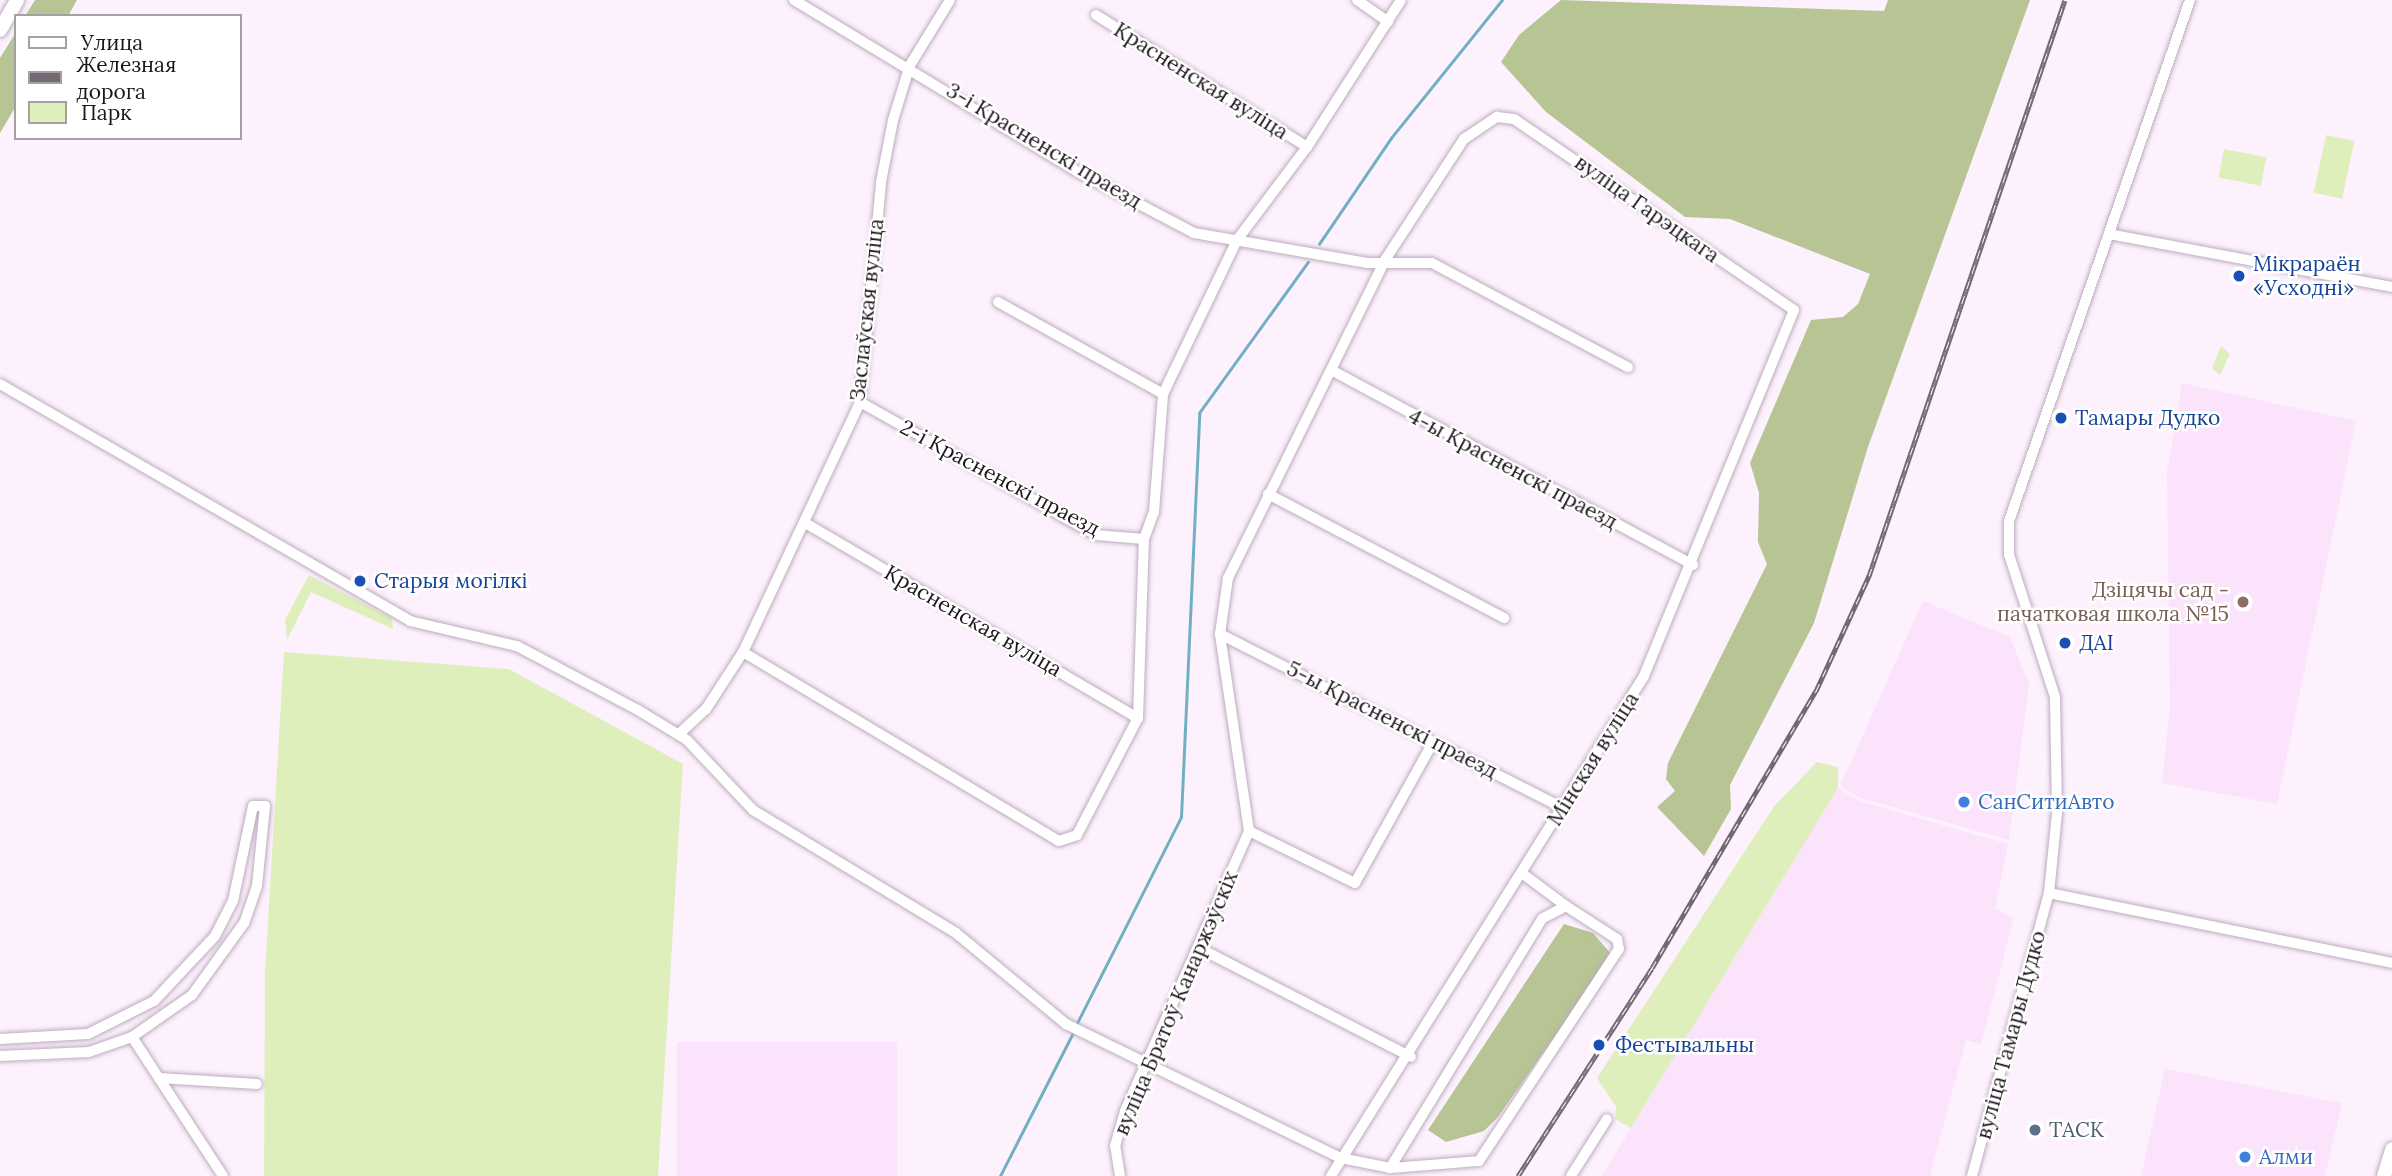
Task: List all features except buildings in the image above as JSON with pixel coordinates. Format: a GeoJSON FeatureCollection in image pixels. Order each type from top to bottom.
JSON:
{"type":"FeatureCollection","features":[{"type":"Feature","properties":{"kind":"main road"},"geometry":{"type":"LineString","coordinates":[[0,30],[17,0]]}},
{"type":"Feature","properties":{"kind":"main road"},"geometry":{"type":"LineString","coordinates":[[2384,1176],[2392,1149]]}},
{"type":"Feature","properties":{"kind":"street","name":"3-і Красненскі праезд"},"geometry":{"type":"LineString","coordinates":[[794,0],[910,65],[1078,172],[1194,233],[1385,260]]}},
{"type":"Feature","properties":{"kind":"street","name":"Заслаўская вуліца"},"geometry":{"type":"LineString","coordinates":[[679,734],[706,709],[743,652],[807,524],[860,402],[881,182],[910,65],[950,0]]}},
{"type":"Feature","properties":{"kind":"street"},"geometry":{"type":"LineString","coordinates":[[1357,0],[1388,22]]}},
{"type":"Feature","properties":{"kind":"street","name":"Красненская вуліца"},"geometry":{"type":"LineString","coordinates":[[743,652],[1059,841],[1077,835],[1138,718],[1144,539],[1154,512],[1163,394],[1237,240],[1307,147],[1401,0]]}},
{"type":"Feature","properties":{"kind":"street","name":"вуліца Тамары Дудко"},"geometry":{"type":"LineString","coordinates":[[1972,1176],[2049,893],[2057,813],[2055,697],[2010,555],[2009,521],[2190,0]]}},
{"type":"Feature","properties":{"kind":"street","name":"Красненская вуліца"},"geometry":{"type":"LineString","coordinates":[[1096,15],[1307,147]]}},
{"type":"Feature","properties":{"kind":"street","name":"вуліца Гарэцкага"},"geometry":{"type":"LineString","coordinates":[[1385,260],[1464,138],[1497,117],[1514,119],[1600,173],[1794,310]]}},
{"type":"Feature","properties":{"kind":"street"},"geometry":{"type":"LineString","coordinates":[[2109,233],[2392,287]]}},
{"type":"Feature","properties":{"kind":"street"},"geometry":{"type":"LineString","coordinates":[[1433,742],[1355,883],[1249,831],[1220,634],[1228,578],[1268,494],[1333,372],[1385,260],[1432,263],[1628,367]]}},
{"type":"Feature","properties":{"kind":"street"},"geometry":{"type":"LineString","coordinates":[[998,302],[1163,394]]}},
{"type":"Feature","properties":{"kind":"street","name":"Мінская вуліца"},"geometry":{"type":"LineString","coordinates":[[1331,1176],[1411,1057],[1644,676],[1693,565],[1794,310]]}},
{"type":"Feature","properties":{"kind":"street","name":"4-ы Красненскі праезд"},"geometry":{"type":"LineString","coordinates":[[1333,372],[1693,565]]}},
{"type":"Feature","properties":{"kind":"street"},"geometry":{"type":"LineString","coordinates":[[0,384],[410,621],[517,646],[679,734],[753,810],[956,933],[1066,1024],[1147,1066],[1341,1158],[1390,1168],[1479,1161],[1621,945],[1523,874]]}},
{"type":"Feature","properties":{"kind":"street","name":"2-і Красненскі праезд"},"geometry":{"type":"LineString","coordinates":[[860,402],[1096,535],[1144,539]]}},
{"type":"Feature","properties":{"kind":"street"},"geometry":{"type":"LineString","coordinates":[[1268,494],[1504,618]]}},
{"type":"Feature","properties":{"kind":"street","name":"Красненская вуліца"},"geometry":{"type":"LineString","coordinates":[[807,524],[1138,718]]}},
{"type":"Feature","properties":{"kind":"street","name":"5-ы Красненскі праезд"},"geometry":{"type":"LineString","coordinates":[[1220,634],[1563,808]]}},
{"type":"Feature","properties":{"kind":"street"},"geometry":{"type":"LineString","coordinates":[[0,1039],[88,1034],[154,1001],[215,936],[233,901],[253,806],[265,806],[257,886],[244,923],[192,995],[132,1037],[89,1052],[0,1056]]}},
{"type":"Feature","properties":{"kind":"street","name":"вуліца Братоў Канаржэўскіх"},"geometry":{"type":"LineString","coordinates":[[1120,1176],[1115,1146],[1249,831]]}},
{"type":"Feature","properties":{"kind":"street"},"geometry":{"type":"LineString","coordinates":[[2049,893],[2195,925],[2392,963]]}},
{"type":"Feature","properties":{"kind":"street"},"geometry":{"type":"LineString","coordinates":[[1390,1168],[1542,919],[1566,906]]}},
{"type":"Feature","properties":{"kind":"street"},"geometry":{"type":"LineString","coordinates":[[1201,949],[1411,1057]]}},
{"type":"Feature","properties":{"kind":"street"},"geometry":{"type":"LineString","coordinates":[[132,1037],[223,1176]]}},
{"type":"Feature","properties":{"kind":"street"},"geometry":{"type":"LineString","coordinates":[[159,1078],[257,1084]]}},
{"type":"Feature","properties":{"kind":"street"},"geometry":{"type":"LineString","coordinates":[[1571,1176],[1607,1119]]}},
{"type":"Feature","properties":{"kind":"shaded area","name":"Дзіцячы сад - пачатковая школа №15"},"geometry":{"type":"Polygon","coordinates":[[[2182,383],[2356,421],[2277,804],[2162,783],[2170,709],[2167,471],[2182,383]]]}},
{"type":"Feature","properties":{"kind":"shaded area"},"geometry":{"type":"Polygon","coordinates":[[[1923,601],[2010,637],[2029,684],[2009,840],[1860,798],[1840,786],[1923,601]]]}},
{"type":"Feature","properties":{"kind":"shaded area"},"geometry":{"type":"Polygon","coordinates":[[[1838,788],[1859,801],[2008,844],[1995,908],[2014,918],[1981,1044],[1966,1040],[1930,1176],[1602,1176],[1838,788]]]}},
{"type":"Feature","properties":{"kind":"shaded area"},"geometry":{"type":"Polygon","coordinates":[[[677,1042],[897,1042],[897,1176],[677,1176],[677,1042]]]}},
{"type":"Feature","properties":{"kind":"shaded area"},"geometry":{"type":"Polygon","coordinates":[[[2165,1069],[2342,1103],[2325,1176],[2141,1176],[2165,1069]]]}},
{"type":"Feature","properties":{"kind":"green space"},"geometry":{"type":"Polygon","coordinates":[[[35,0],[77,0],[69,14],[26,14],[35,0]]]}},
{"type":"Feature","properties":{"kind":"green space"},"geometry":{"type":"Polygon","coordinates":[[[1561,0],[1884,11],[1888,0],[2030,0],[1868,447],[1814,623],[1730,785],[1731,809],[1704,856],[1657,807],[1675,791],[1666,779],[1668,763],[1767,564],[1758,542],[1759,493],[1750,463],[1811,320],[1843,317],[1858,304],[1870,274],[1730,219],[1685,217],[1546,112],[1501,62],[1519,35],[1561,0]]]}},
{"type":"Feature","properties":{"kind":"green space"},"geometry":{"type":"Polygon","coordinates":[[[14,35],[14,109],[0,133],[0,58],[14,35]]]}},
{"type":"Feature","properties":{"kind":"green space"},"geometry":{"type":"Polygon","coordinates":[[[2326,135],[2354,141],[2342,199],[2314,193],[2326,135]]]}},
{"type":"Feature","properties":{"kind":"green space"},"geometry":{"type":"Polygon","coordinates":[[[2224,149],[2266,157],[2261,186],[2218,177],[2224,149]]]}},
{"type":"Feature","properties":{"kind":"green space"},"geometry":{"type":"Polygon","coordinates":[[[2221,346],[2230,354],[2220,375],[2212,368],[2221,346]]]}},
{"type":"Feature","properties":{"kind":"green space"},"geometry":{"type":"Polygon","coordinates":[[[309,575],[392,618],[393,629],[311,592],[287,640],[285,620],[309,575]]]}},
{"type":"Feature","properties":{"kind":"green space"},"geometry":{"type":"Polygon","coordinates":[[[284,652],[509,669],[683,764],[658,1176],[264,1176],[265,972],[284,652]]]}},
{"type":"Feature","properties":{"kind":"green space"},"geometry":{"type":"Polygon","coordinates":[[[1817,762],[1838,767],[1838,788],[1631,1128],[1615,1119],[1616,1107],[1597,1078],[1775,805],[1817,762]]]}},
{"type":"Feature","properties":{"kind":"green space"},"geometry":{"type":"Polygon","coordinates":[[[1564,924],[1593,933],[1612,955],[1498,1117],[1484,1131],[1446,1142],[1428,1130],[1564,924]]]}},
{"type":"Feature","properties":{"kind":"waterway"},"geometry":{"type":"LineString","coordinates":[[1319,244],[1391,138],[1502,0]]}},
{"type":"Feature","properties":{"kind":"waterway"},"geometry":{"type":"LineString","coordinates":[[1075,1027],[1181,817],[1199,413],[1308,262]]}},
{"type":"Feature","properties":{"kind":"waterway"},"geometry":{"type":"LineString","coordinates":[[1000,1176],[1073,1033]]}},
{"type":"Feature","properties":{"kind":"railway"},"geometry":{"type":"LineString","coordinates":[[1518,1176],[1652,968],[1816,691],[1869,576],[2065,0]]}},
{"type":"Feature","properties":{"kind":"place","name":"Мікрараён «Усходні»"},"geometry":{"type":"Point","coordinates":[2239,276]}},
{"type":"Feature","properties":{"kind":"place","name":"Тамары Дудко"},"geometry":{"type":"Point","coordinates":[2061,418]}},
{"type":"Feature","properties":{"kind":"place","name":"Старыя могілкі"},"geometry":{"type":"Point","coordinates":[360,581]}},
{"type":"Feature","properties":{"kind":"place","name":"Дзіцячы сад - пачатковая школа №15"},"geometry":{"type":"Point","coordinates":[2243,602]}},
{"type":"Feature","properties":{"kind":"place","name":"ДАІ"},"geometry":{"type":"Point","coordinates":[2065,643]}},
{"type":"Feature","properties":{"kind":"place","name":"СанСитиАвто"},"geometry":{"type":"Point","coordinates":[1964,802]}},
{"type":"Feature","properties":{"kind":"place","name":"Фестывальны"},"geometry":{"type":"Point","coordinates":[1599,1045]}},
{"type":"Feature","properties":{"kind":"place","name":"ТАСК"},"geometry":{"type":"Point","coordinates":[2035,1130]}},
{"type":"Feature","properties":{"kind":"place","name":"Алми"},"geometry":{"type":"Point","coordinates":[2245,1157]}}]}
